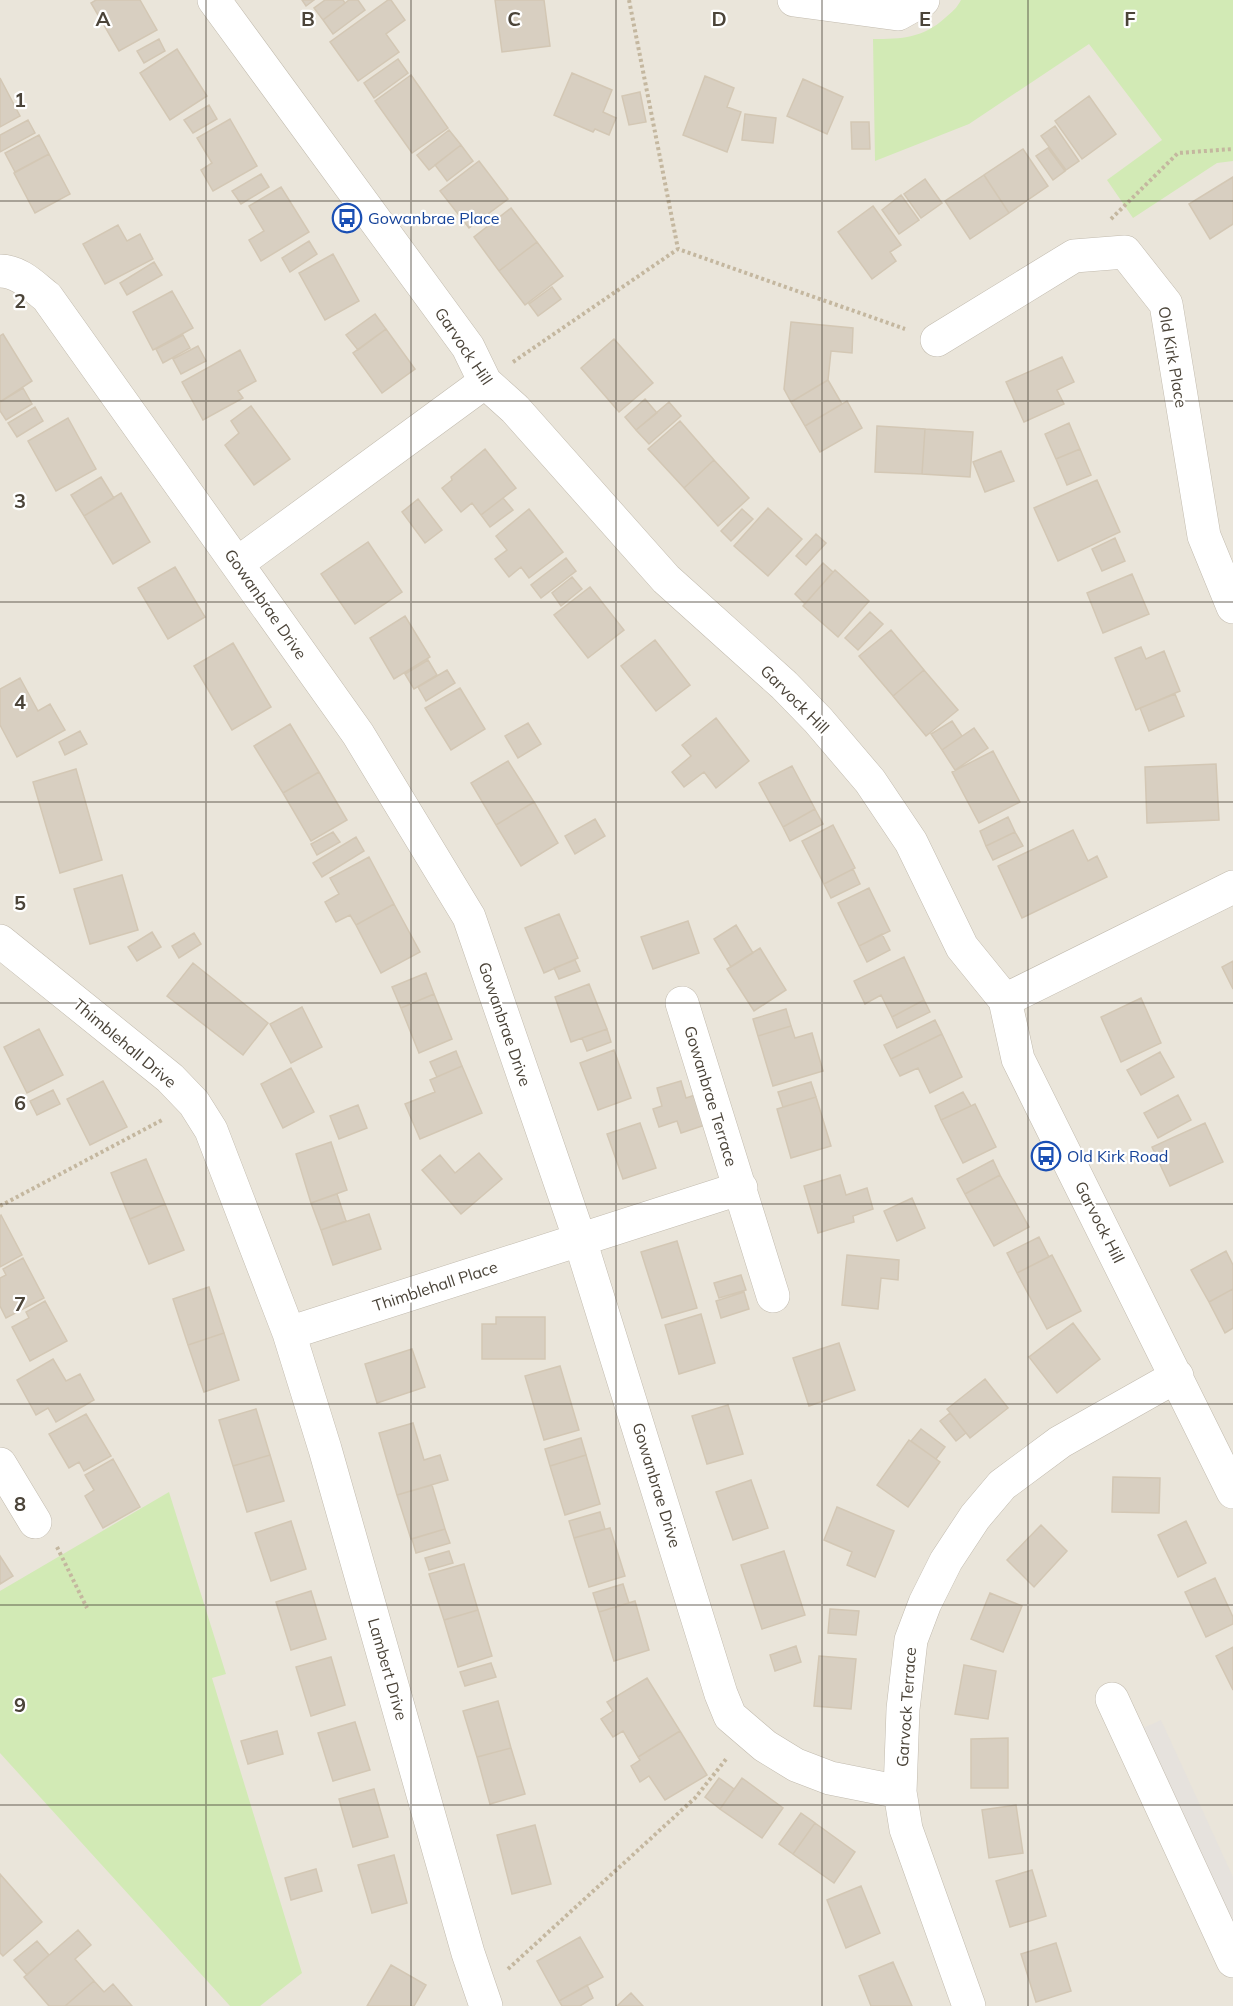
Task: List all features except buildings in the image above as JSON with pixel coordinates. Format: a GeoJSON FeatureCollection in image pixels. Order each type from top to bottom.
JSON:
{"type":"FeatureCollection","features":[{"type":"Feature","properties":{"kind":"street","name":"Garvock Hill"},"geometry":{"type":"LineString","coordinates":[[214,0],[468,347],[485,382],[515,410],[666,579],[784,685],[818,720],[870,781],[911,842],[962,947],[1005,1000],[1018,1059],[1233,1492]]}},
{"type":"Feature","properties":{"kind":"street"},"geometry":{"type":"LineString","coordinates":[[794,0],[898,15],[923,0]]}},
{"type":"Feature","properties":{"kind":"street","name":"Old Kirk Place"},"geometry":{"type":"LineString","coordinates":[[937,340],[1074,256],[1125,252],[1166,304],[1204,536],[1233,607]]}},
{"type":"Feature","properties":{"kind":"street","name":"Gowanbrae Drive"},"geometry":{"type":"LineString","coordinates":[[0,271],[8,271],[25,279],[47,297],[358,734],[469,917],[580,1240],[721,1694],[730,1716],[765,1746],[796,1765],[830,1778],[900,1792]]}},
{"type":"Feature","properties":{"kind":"street"},"geometry":{"type":"LineString","coordinates":[[238,563],[485,382]]}},
{"type":"Feature","properties":{"kind":"street"},"geometry":{"type":"LineString","coordinates":[[1005,1000],[1233,887]]}},
{"type":"Feature","properties":{"kind":"street","name":"Thimblehall Drive"},"geometry":{"type":"LineString","coordinates":[[0,941],[161,1070],[194,1103],[211,1130],[289,1333]]}},
{"type":"Feature","properties":{"kind":"street","name":"Gowanbrae Terrace"},"geometry":{"type":"LineString","coordinates":[[682,1003],[773,1296]]}},
{"type":"Feature","properties":{"kind":"street","name":"Gowanbrae Terrace"},"geometry":{"type":"LineString","coordinates":[[580,1240],[741,1188]]}},
{"type":"Feature","properties":{"kind":"street","name":"Thimblehall Place"},"geometry":{"type":"LineString","coordinates":[[289,1333],[580,1240]]}},
{"type":"Feature","properties":{"kind":"street","name":"Lambert Drive"},"geometry":{"type":"LineString","coordinates":[[289,1333],[326,1449],[483,2000]]}},
{"type":"Feature","properties":{"kind":"street","name":"Garvock Terrace"},"geometry":{"type":"LineString","coordinates":[[969,2006],[906,1829],[900,1792],[903,1709],[911,1640],[925,1603],[946,1561],[975,1517],[1002,1485],[1060,1442],[1177,1376]]}},
{"type":"Feature","properties":{"kind":"street"},"geometry":{"type":"LineString","coordinates":[[0,1464],[35,1522]]}},
{"type":"Feature","properties":{"kind":"street"},"geometry":{"type":"LineString","coordinates":[[1112,1699],[1233,1961]]}},
{"type":"Feature","properties":{"kind":"path"},"geometry":{"type":"LineString","coordinates":[[629,0],[678,249]]}},
{"type":"Feature","properties":{"kind":"path"},"geometry":{"type":"LineString","coordinates":[[1074,256],[1178,153],[1233,149]]}},
{"type":"Feature","properties":{"kind":"path"},"geometry":{"type":"LineString","coordinates":[[485,382],[678,249]]}},
{"type":"Feature","properties":{"kind":"path"},"geometry":{"type":"LineString","coordinates":[[678,249],[937,340]]}},
{"type":"Feature","properties":{"kind":"path"},"geometry":{"type":"LineString","coordinates":[[0,1206],[194,1103]]}},
{"type":"Feature","properties":{"kind":"path"},"geometry":{"type":"LineString","coordinates":[[35,1522],[57,1546],[87,1608]]}},
{"type":"Feature","properties":{"kind":"path"},"geometry":{"type":"LineString","coordinates":[[483,2000],[695,1798],[748,1732]]}},
{"type":"Feature","properties":{"kind":"shaded area"},"geometry":{"type":"Polygon","coordinates":[[[0,0],[1233,0],[1233,2006],[0,2006],[0,0]]]}},
{"type":"Feature","properties":{"kind":"shaded area"},"geometry":{"type":"Polygon","coordinates":[[[1161,1720],[1233,1877],[1233,1937],[1139,1730],[1161,1720]]]}},
{"type":"Feature","properties":{"kind":"green space"},"geometry":{"type":"Polygon","coordinates":[[[961,0],[1233,0],[1233,161],[1217,163],[1133,218],[1107,180],[1162,140],[1089,44],[969,124],[875,161],[873,39],[903,38],[929,30],[956,8],[961,0]]]}},
{"type":"Feature","properties":{"kind":"green space"},"geometry":{"type":"Polygon","coordinates":[[[169,1492],[226,1674],[212,1678],[302,1973],[260,2006],[230,2006],[0,1753],[0,1591],[169,1492]]]}},
{"type":"Feature","properties":{"kind":"place","name":"Gowanbrae Place"},"geometry":{"type":"Point","coordinates":[347,218]}},
{"type":"Feature","properties":{"kind":"place","name":"Old Kirk Road"},"geometry":{"type":"Point","coordinates":[1046,1156]}}]}
